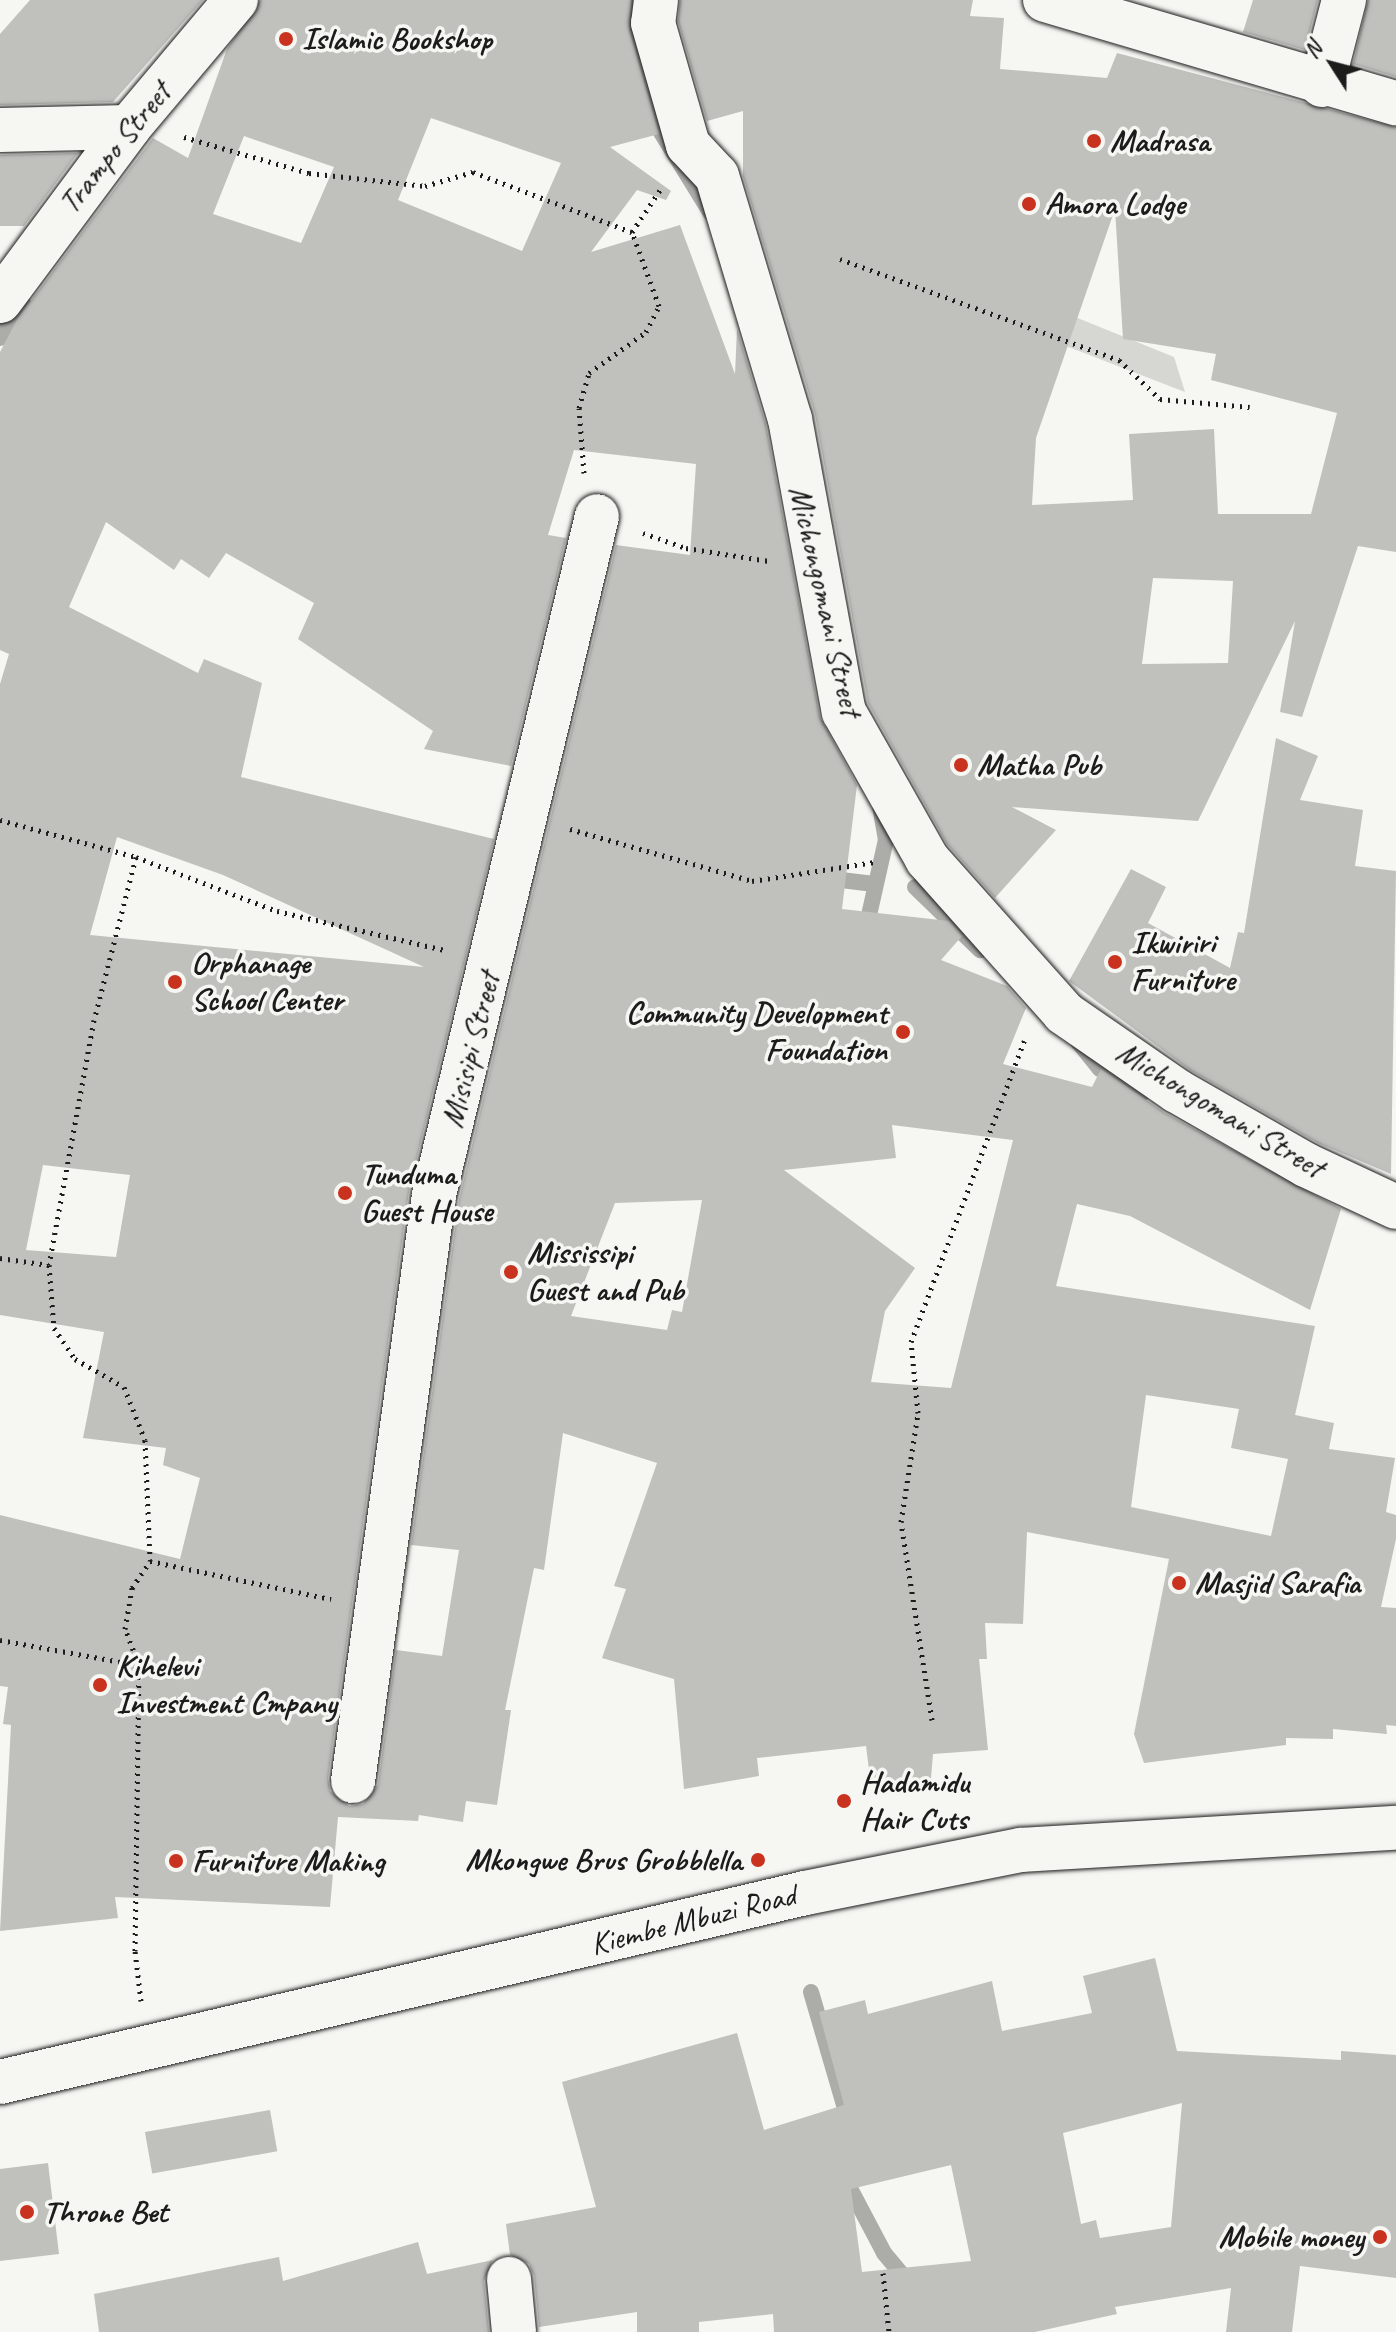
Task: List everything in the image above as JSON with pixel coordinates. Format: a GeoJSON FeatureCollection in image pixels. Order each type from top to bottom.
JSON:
{"type":"FeatureCollection","features":[{"type":"Feature","properties":{"kind":"street","name":"Trampo Street"},"geometry":{"type":"LineString","coordinates":[[0,301],[129,127],[236,0]]}},
{"type":"Feature","properties":{"kind":"street","name":"Michongomani Street"},"geometry":{"type":"LineString","coordinates":[[656,0],[653,23],[688,145],[717,176],[790,419],[796,472],[817,543],[844,712],[927,859],[1044,984],[1064,1013],[1177,1091],[1306,1165],[1396,1207]]}},
{"type":"Feature","properties":{"kind":"street"},"geometry":{"type":"LineString","coordinates":[[1045,0],[1322,85],[1396,103]]}},
{"type":"Feature","properties":{"kind":"street"},"geometry":{"type":"LineString","coordinates":[[1322,85],[1344,0]]}},
{"type":"Feature","properties":{"kind":"street"},"geometry":{"type":"LineString","coordinates":[[0,130],[129,127]]}},
{"type":"Feature","properties":{"kind":"street","name":"Misisipi Street"},"geometry":{"type":"LineString","coordinates":[[353,1781],[372,1608],[434,1195],[494,963],[597,516]]}},
{"type":"Feature","properties":{"kind":"street","name":"Kiembe Mbuzi Road"},"geometry":{"type":"LineString","coordinates":[[0,2082],[147,2050],[805,1893],[1021,1850],[1396,1828]]}},
{"type":"Feature","properties":{"kind":"street"},"geometry":{"type":"LineString","coordinates":[[509,2279],[514,2332]]}},
{"type":"Feature","properties":{"kind":"path"},"geometry":{"type":"LineString","coordinates":[[129,127],[150,126],[309,173],[425,186],[473,172],[632,232],[659,306],[646,332],[589,373],[579,408],[582,466],[597,516],[686,548],[768,561],[799,555],[817,543]]}},
{"type":"Feature","properties":{"kind":"path"},"geometry":{"type":"LineString","coordinates":[[632,232],[688,145]]}},
{"type":"Feature","properties":{"kind":"path"},"geometry":{"type":"LineString","coordinates":[[840,259],[1119,360],[1160,399],[1250,407]]}},
{"type":"Feature","properties":{"kind":"path"},"geometry":{"type":"LineString","coordinates":[[527,816],[752,881],[927,859]]}},
{"type":"Feature","properties":{"kind":"path"},"geometry":{"type":"LineString","coordinates":[[0,820],[136,857],[277,911],[494,963]]}},
{"type":"Feature","properties":{"kind":"path"},"geometry":{"type":"LineString","coordinates":[[136,857],[94,1020],[49,1265],[54,1328],[75,1359],[124,1387],[145,1440],[150,1561],[132,1588],[125,1629],[139,1665],[135,1951],[147,2050]]}},
{"type":"Feature","properties":{"kind":"path"},"geometry":{"type":"LineString","coordinates":[[932,1720],[901,1522],[919,1393],[911,1342],[1000,1090],[1045,996],[1044,984]]}},
{"type":"Feature","properties":{"kind":"path"},"geometry":{"type":"LineString","coordinates":[[0,1258],[49,1265]]}},
{"type":"Feature","properties":{"kind":"path"},"geometry":{"type":"LineString","coordinates":[[150,1561],[372,1608]]}},
{"type":"Feature","properties":{"kind":"path"},"geometry":{"type":"LineString","coordinates":[[0,1640],[139,1665]]}},
{"type":"Feature","properties":{"kind":"path"},"geometry":{"type":"LineString","coordinates":[[883,2273],[889,2332]]}},
{"type":"Feature","properties":{"kind":"shaded area"},"geometry":{"type":"Polygon","coordinates":[[[1043,304],[1174,357],[1185,392],[1066,346],[1043,304]]]}},
{"type":"Feature","properties":{"kind":"building"},"geometry":{"type":"Polygon","coordinates":[[[30,0],[203,0],[113,102],[0,105],[0,34],[30,0]]]}},
{"type":"Feature","properties":{"kind":"building"},"geometry":{"type":"Polygon","coordinates":[[[260,0],[631,0],[629,30],[659,134],[610,147],[671,191],[666,200],[637,190],[591,252],[680,225],[735,374],[737,329],[766,425],[820,717],[857,785],[842,909],[949,921],[962,936],[941,960],[1007,986],[1026,1008],[1003,1064],[1092,1087],[1101,1069],[1165,1113],[1341,1209],[1310,1310],[1130,1216],[1077,1204],[1056,1286],[1315,1326],[1295,1415],[1334,1423],[1329,1449],[1395,1458],[1386,1512],[1396,1515],[1396,1539],[1381,1607],[1396,1608],[1396,1726],[1386,1725],[1387,1734],[1333,1729],[1333,1739],[1286,1738],[1286,1745],[1144,1763],[1134,1734],[1169,1559],[1027,1532],[1023,1624],[985,1623],[987,1659],[979,1659],[988,1750],[933,1754],[931,1778],[871,1786],[866,1746],[757,1758],[759,1776],[684,1789],[674,1679],[602,1658],[626,1589],[614,1586],[657,1463],[563,1433],[544,1570],[534,1568],[505,1710],[511,1710],[497,1805],[466,1801],[463,1822],[419,1815],[418,1821],[338,1817],[330,1907],[115,1897],[118,1918],[0,1931],[11,1725],[3,1724],[8,1687],[0,1686],[0,1515],[180,1559],[200,1478],[163,1465],[166,1448],[83,1438],[104,1332],[0,1315],[0,684],[9,654],[0,650],[0,352],[18,318],[153,138],[188,158],[227,49],[260,0]],[[431,118],[398,200],[522,251],[561,163],[431,118]],[[244,136],[213,214],[301,243],[334,167],[244,136]],[[574,450],[548,535],[566,538],[511,766],[424,749],[433,731],[298,639],[314,603],[226,553],[209,578],[181,559],[174,570],[106,522],[69,607],[198,673],[204,659],[262,683],[241,777],[494,839],[409,1191],[328,1778],[330,1791],[349,1806],[363,1804],[378,1785],[396,1650],[442,1656],[459,1550],[411,1545],[459,1200],[616,545],[690,555],[696,464],[574,450]],[[117,837],[90,935],[424,967],[223,875],[117,837]],[[892,1125],[896,1158],[784,1170],[915,1268],[885,1311],[871,1382],[951,1388],[1013,1140],[892,1125]],[[43,1165],[26,1250],[116,1257],[130,1175],[43,1165]],[[702,1200],[615,1203],[571,1316],[667,1330],[672,1310],[682,1312],[702,1200]],[[1146,1395],[1131,1507],[1271,1536],[1288,1459],[1231,1448],[1239,1409],[1146,1395]]]}},
{"type":"Feature","properties":{"kind":"building"},"geometry":{"type":"Polygon","coordinates":[[[680,0],[973,0],[970,16],[1004,18],[1000,69],[1107,78],[1117,53],[1396,127],[1396,552],[1358,546],[1302,717],[1280,712],[1295,621],[1198,821],[1012,807],[1056,830],[995,898],[947,844],[868,703],[815,414],[743,176],[743,111],[707,121],[678,21],[680,0]],[[1115,209],[1036,438],[1032,505],[1133,500],[1129,434],[1214,429],[1218,514],[1311,514],[1337,413],[1211,380],[1216,354],[1123,339],[1115,209]],[[1153,578],[1142,664],[1228,663],[1233,581],[1153,578]]]}},
{"type":"Feature","properties":{"kind":"building"},"geometry":{"type":"Polygon","coordinates":[[[1253,0],[1318,0],[1305,50],[1243,32],[1253,0]]]}},
{"type":"Feature","properties":{"kind":"building"},"geometry":{"type":"Polygon","coordinates":[[[1368,0],[1396,0],[1396,77],[1353,64],[1368,0]]]}},
{"type":"Feature","properties":{"kind":"building"},"geometry":{"type":"Polygon","coordinates":[[[78,153],[24,226],[0,226],[0,155],[78,153]]]}},
{"type":"Feature","properties":{"kind":"building"},"geometry":{"type":"Polygon","coordinates":[[[1276,738],[1318,756],[1300,800],[1363,810],[1355,866],[1396,871],[1391,1174],[1318,1143],[1190,1070],[1069,981],[1131,869],[1166,887],[1148,923],[1230,968],[1238,932],[1244,933],[1276,738]]]}},
{"type":"Feature","properties":{"kind":"building"},"geometry":{"type":"Polygon","coordinates":[[[1155,1958],[1177,2051],[1341,2060],[1341,2051],[1396,2055],[1396,2278],[1300,2266],[1292,2332],[1226,2332],[1231,2288],[1115,2307],[1117,2314],[1035,2332],[774,2332],[773,2314],[699,2322],[699,2332],[637,2332],[637,2312],[539,2327],[534,2276],[529,2264],[510,2255],[506,2224],[596,2207],[562,2082],[737,2033],[764,2130],[844,2105],[819,2012],[865,2000],[868,2014],[992,1981],[1002,2031],[1092,2013],[1083,1976],[1155,1958]],[[1182,2103],[1063,2133],[1081,2224],[1096,2220],[1100,2238],[1171,2227],[1182,2103]],[[951,2165],[851,2189],[862,2272],[971,2261],[951,2165]]]}},
{"type":"Feature","properties":{"kind":"building"},"geometry":{"type":"Polygon","coordinates":[[[270,2110],[277,2151],[152,2173],[145,2132],[270,2110]]]}},
{"type":"Feature","properties":{"kind":"building","name":"Throne Bet"},"geometry":{"type":"Polygon","coordinates":[[[48,2163],[59,2254],[0,2261],[0,2169],[48,2163]]]}},
{"type":"Feature","properties":{"kind":"building"},"geometry":{"type":"Polygon","coordinates":[[[418,2242],[427,2274],[493,2260],[484,2281],[489,2332],[99,2332],[94,2294],[279,2257],[283,2281],[418,2242]]]}},
{"type":"Feature","properties":{"kind":"waterway"},"geometry":{"type":"LineString","coordinates":[[631,0],[651,116],[710,212]]}},
{"type":"Feature","properties":{"kind":"waterway"},"geometry":{"type":"LineString","coordinates":[[0,338],[23,303]]}},
{"type":"Feature","properties":{"kind":"waterway"},"geometry":{"type":"LineString","coordinates":[[865,933],[886,840],[880,807]]}},
{"type":"Feature","properties":{"kind":"waterway"},"geometry":{"type":"LineString","coordinates":[[825,878],[874,884]]}},
{"type":"Feature","properties":{"kind":"waterway"},"geometry":{"type":"LineString","coordinates":[[915,887],[980,950]]}},
{"type":"Feature","properties":{"kind":"waterway"},"geometry":{"type":"LineString","coordinates":[[1078,1042],[1100,1069],[1144,1092]]}},
{"type":"Feature","properties":{"kind":"waterway"},"geometry":{"type":"LineString","coordinates":[[811,1992],[845,2108]]}},
{"type":"Feature","properties":{"kind":"waterway"},"geometry":{"type":"LineString","coordinates":[[844,2177],[884,2253],[909,2283]]}},
{"type":"Feature","properties":{"kind":"place","name":"Islamic Bookshop"},"geometry":{"type":"Point","coordinates":[286,39]}},
{"type":"Feature","properties":{"kind":"place","name":"Madrasa"},"geometry":{"type":"Point","coordinates":[1094,141]}},
{"type":"Feature","properties":{"kind":"place","name":"Amora Lodge"},"geometry":{"type":"Point","coordinates":[1029,204]}},
{"type":"Feature","properties":{"kind":"place","name":"Matha Pub"},"geometry":{"type":"Point","coordinates":[961,765]}},
{"type":"Feature","properties":{"kind":"place","name":"Ikwiriri Furniture"},"geometry":{"type":"Point","coordinates":[1115,962]}},
{"type":"Feature","properties":{"kind":"place","name":"Orphanage School Center"},"geometry":{"type":"Point","coordinates":[175,982]}},
{"type":"Feature","properties":{"kind":"place","name":"Community Development Foundation"},"geometry":{"type":"Point","coordinates":[903,1032]}},
{"type":"Feature","properties":{"kind":"place","name":"Tunduma Guest House"},"geometry":{"type":"Point","coordinates":[345,1193]}},
{"type":"Feature","properties":{"kind":"place","name":"Mississipi Guest and Pub"},"geometry":{"type":"Point","coordinates":[511,1272]}},
{"type":"Feature","properties":{"kind":"place","name":"Masjid Sarafia"},"geometry":{"type":"Point","coordinates":[1179,1583]}},
{"type":"Feature","properties":{"kind":"place","name":"Kihelevi Investment Cmpany"},"geometry":{"type":"Point","coordinates":[100,1685]}},
{"type":"Feature","properties":{"kind":"place","name":"Hadamidu Hair Cuts"},"geometry":{"type":"Point","coordinates":[844,1801]}},
{"type":"Feature","properties":{"kind":"place","name":"Mkongwe Brus Grobblella"},"geometry":{"type":"Point","coordinates":[758,1860]}},
{"type":"Feature","properties":{"kind":"place","name":"Furniture Making"},"geometry":{"type":"Point","coordinates":[176,1861]}},
{"type":"Feature","properties":{"kind":"place","name":"Throne Bet"},"geometry":{"type":"Point","coordinates":[27,2212]}},
{"type":"Feature","properties":{"kind":"place","name":"Mobile money"},"geometry":{"type":"Point","coordinates":[1380,2237]}}]}
